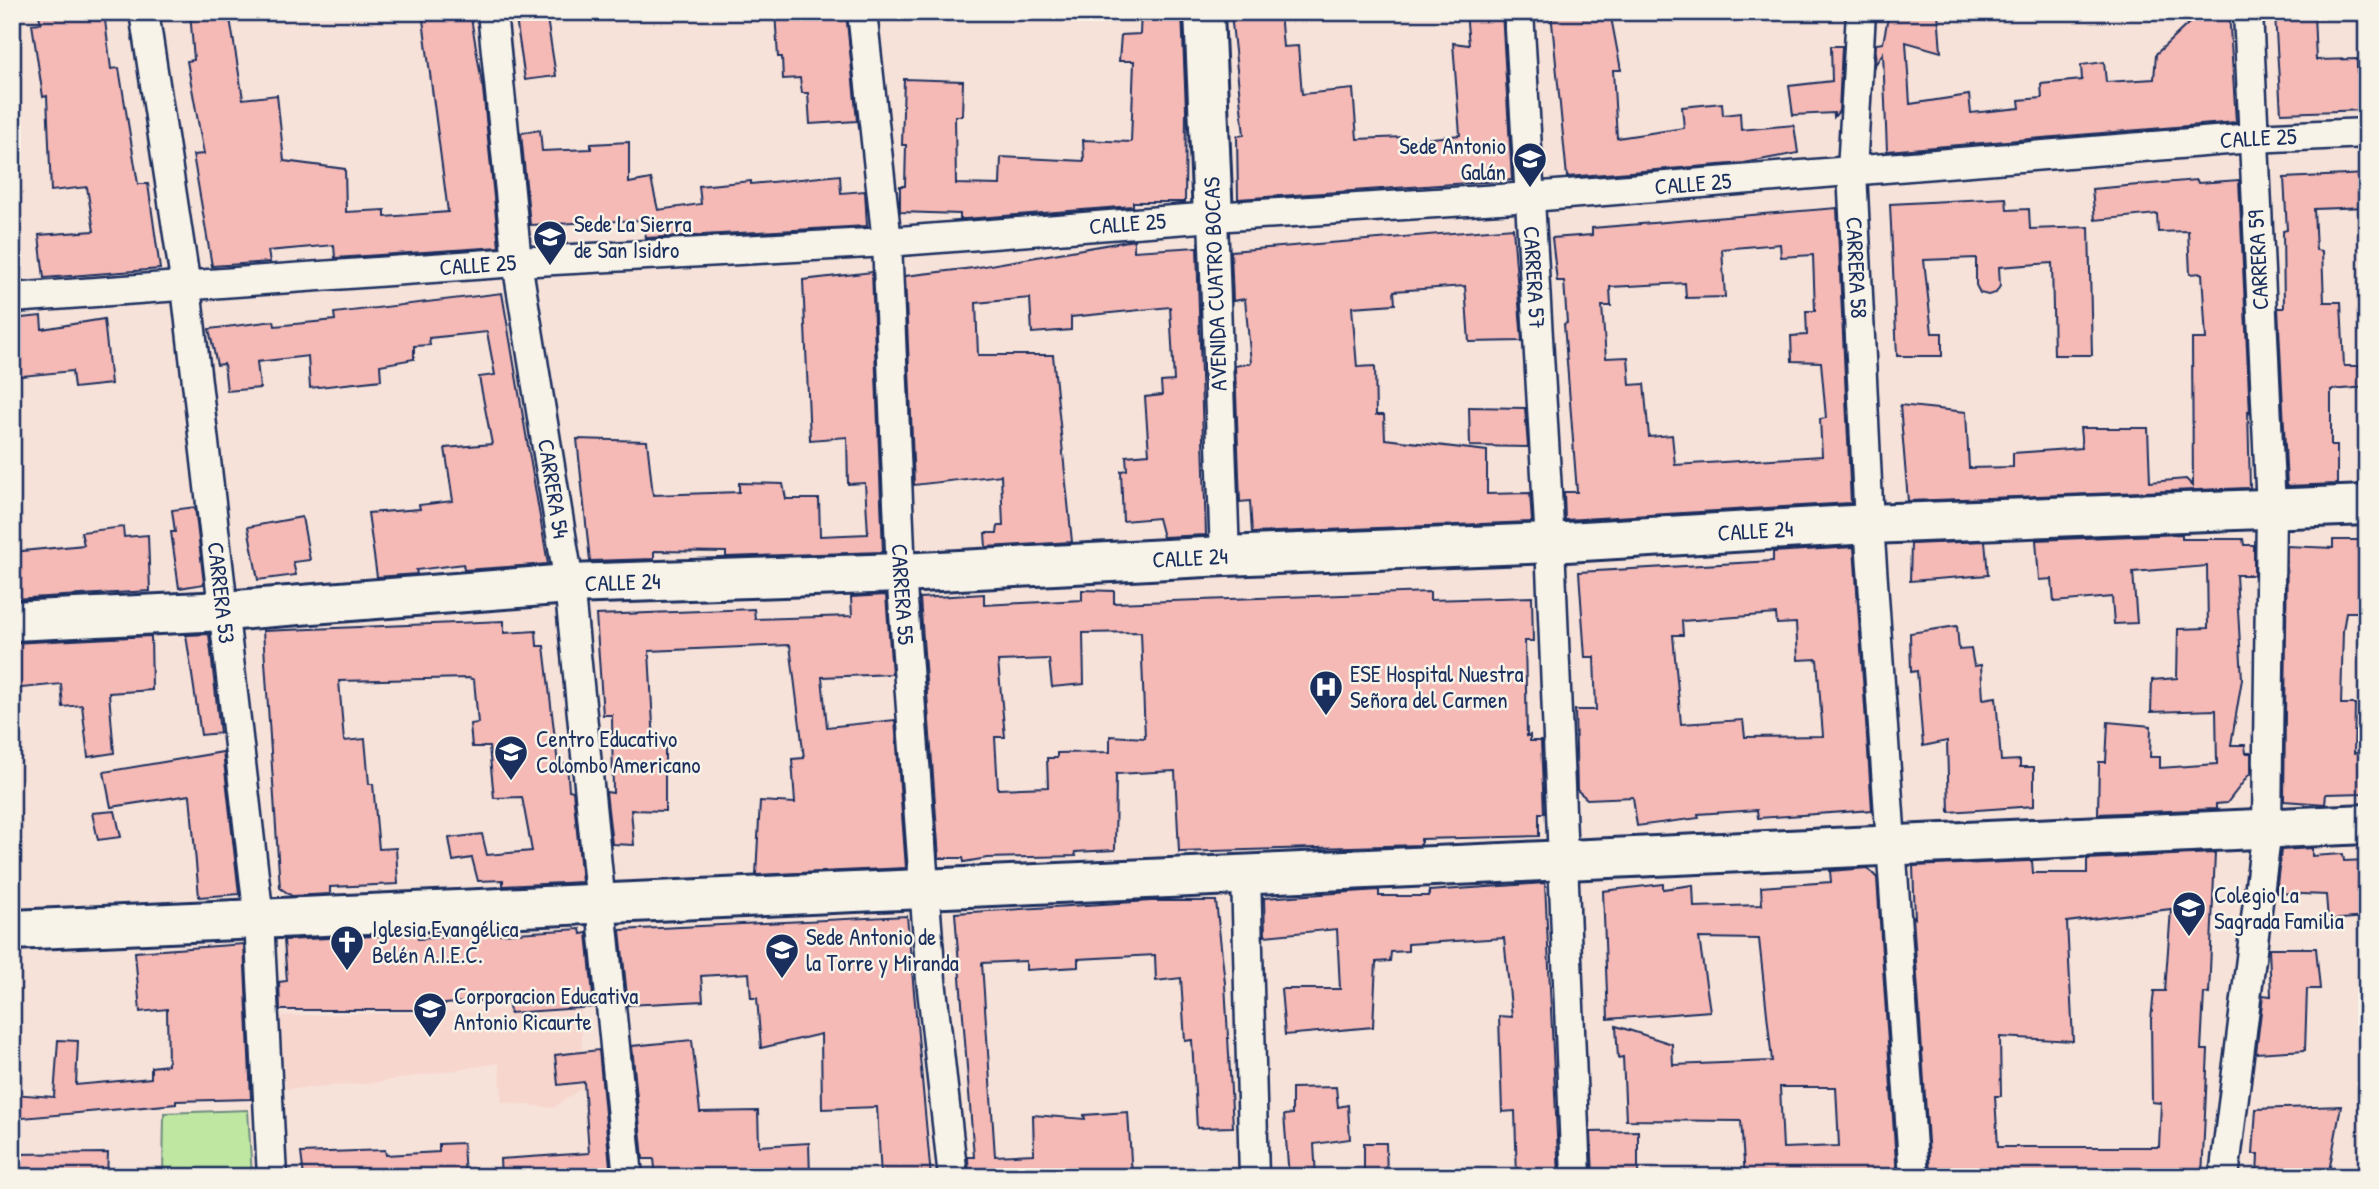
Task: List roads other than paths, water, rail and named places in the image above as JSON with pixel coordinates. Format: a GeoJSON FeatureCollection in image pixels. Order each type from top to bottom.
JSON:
{"type":"FeatureCollection","features":[{"type":"Feature","properties":{"kind":"main road","name":"AVENIDA CUATRO BOCAS"},"geometry":{"type":"LineString","coordinates":[[1204,12],[1213,217]]}},
{"type":"Feature","properties":{"kind":"main road","name":"CALLE 24"},"geometry":{"type":"LineString","coordinates":[[12,621],[224,611],[569,584],[901,573],[1550,543],[1869,524],[2367,505]]}},
{"type":"Feature","properties":{"kind":"main road"},"geometry":{"type":"LineString","coordinates":[[12,930],[2367,824]]}},
{"type":"Feature","properties":{"kind":"street","name":"CARRERA 53"},"geometry":{"type":"LineString","coordinates":[[144,12],[186,287],[259,919],[272,1177]]}},
{"type":"Feature","properties":{"kind":"street","name":"CARRERA 54"},"geometry":{"type":"LineString","coordinates":[[492,12],[517,262],[569,584],[628,1177]]}},
{"type":"Feature","properties":{"kind":"street","name":"CARRERA 55"},"geometry":{"type":"LineString","coordinates":[[862,12],[887,242],[901,573],[925,889],[953,1177]]}},
{"type":"Feature","properties":{"kind":"street","name":"CARRERA 57"},"geometry":{"type":"LineString","coordinates":[[1519,12],[1550,543],[1576,1177]]}},
{"type":"Feature","properties":{"kind":"street","name":"CARRERA 58"},"geometry":{"type":"LineString","coordinates":[[1861,12],[1852,171],[1869,524],[1914,1177]]}},
{"type":"Feature","properties":{"kind":"street","name":"CARRERA 59"},"geometry":{"type":"LineString","coordinates":[[2224,1177],[2267,828],[2271,509],[2248,12]]}},
{"type":"Feature","properties":{"kind":"street","name":"CALLE 25"},"geometry":{"type":"LineString","coordinates":[[12,298],[517,262],[887,242],[1213,217],[1531,197],[2252,138],[2367,133]]}},
{"type":"Feature","properties":{"kind":"street","name":"AVENIDA CUATRO BOCAS"},"geometry":{"type":"LineString","coordinates":[[1213,217],[1225,556]]}},
{"type":"Feature","properties":{"kind":"street"},"geometry":{"type":"LineString","coordinates":[[1246,874],[1254,1177]]}},
{"type":"Feature","properties":{"kind":"place","name":"Sede Antonio Galán"},"geometry":{"type":"Point","coordinates":[1530,189]}},
{"type":"Feature","properties":{"kind":"place","name":"Sede La Sierra de San Isidro"},"geometry":{"type":"Point","coordinates":[550,267]}},
{"type":"Feature","properties":{"kind":"place","name":"ESE Hospital Nuestra Señora del Carmen"},"geometry":{"type":"Point","coordinates":[1326,717]}},
{"type":"Feature","properties":{"kind":"place","name":"Centro Educativo Colombo Americano"},"geometry":{"type":"Point","coordinates":[511,782]}},
{"type":"Feature","properties":{"kind":"place","name":"Colegio La Sagrada Familia"},"geometry":{"type":"Point","coordinates":[2189,938]}},
{"type":"Feature","properties":{"kind":"place","name":"Iglesia Evangélica Belén A.I.E.C."},"geometry":{"type":"Point","coordinates":[347,972]}},
{"type":"Feature","properties":{"kind":"place","name":"Sede Antonio de la Torre y Miranda"},"geometry":{"type":"Point","coordinates":[782,980]}},
{"type":"Feature","properties":{"kind":"place","name":"Corporacion Educativa Antonio Ricaurte"},"geometry":{"type":"Point","coordinates":[430,1039]}}]}
